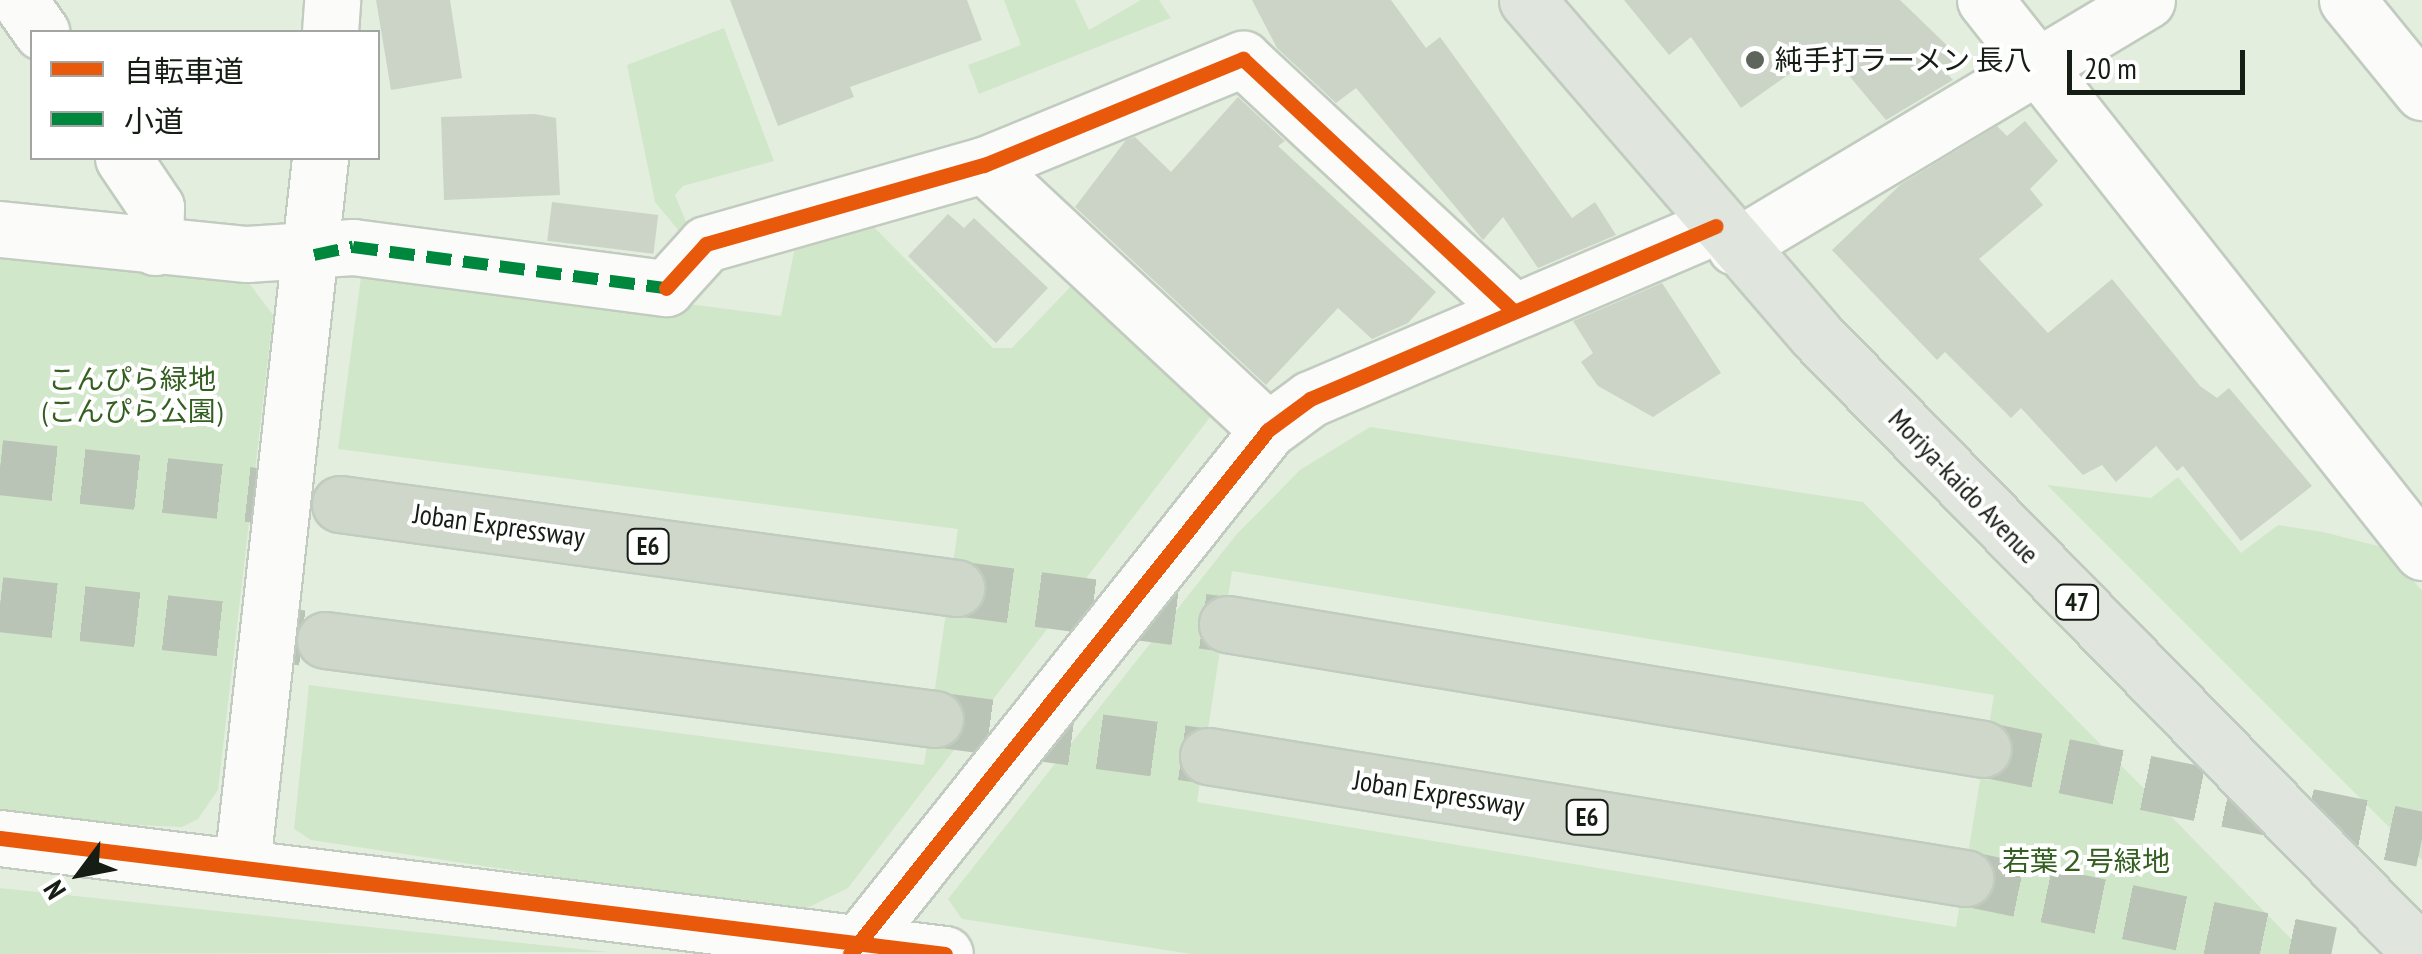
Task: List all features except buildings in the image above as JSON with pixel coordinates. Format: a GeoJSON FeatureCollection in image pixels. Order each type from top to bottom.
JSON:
{"type":"FeatureCollection","features":[{"type":"Feature","properties":{"kind":"highway","name":"Joban Expressway"},"geometry":{"type":"LineString","coordinates":[[340,504],[956,588]]}},
{"type":"Feature","properties":{"kind":"highway"},"geometry":{"type":"LineString","coordinates":[[1227,624],[1982,749]]}},
{"type":"Feature","properties":{"kind":"highway"},"geometry":{"type":"LineString","coordinates":[[325,640],[935,719]]}},
{"type":"Feature","properties":{"kind":"highway","name":"Joban Expressway"},"geometry":{"type":"LineString","coordinates":[[1208,756],[1965,878]]}},
{"type":"Feature","properties":{"kind":"main road","name":"Moriya-kaido Avenue"},"geometry":{"type":"LineString","coordinates":[[1527,0],[1726,236],[2422,954]]}},
{"type":"Feature","properties":{"kind":"street"},"geometry":{"type":"LineString","coordinates":[[19,0],[40,30]]}},
{"type":"Feature","properties":{"kind":"street"},"geometry":{"type":"LineString","coordinates":[[330,30],[332,0]]}},
{"type":"Feature","properties":{"kind":"street"},"geometry":{"type":"LineString","coordinates":[[1986,0],[2422,552]]}},
{"type":"Feature","properties":{"kind":"street"},"geometry":{"type":"LineString","coordinates":[[857,948],[1268,430],[1310,398],[1510,308],[1726,236],[2038,66],[2148,0]]}},
{"type":"Feature","properties":{"kind":"street"},"geometry":{"type":"LineString","coordinates":[[2347,0],[2422,92]]}},
{"type":"Feature","properties":{"kind":"street"},"geometry":{"type":"LineString","coordinates":[[0,229],[155,246],[314,254],[353,247],[666,288],[706,244],[984,165],[1244,59],[1510,308]]}},
{"type":"Feature","properties":{"kind":"street"},"geometry":{"type":"LineString","coordinates":[[124,160],[156,207],[155,246]]}},
{"type":"Feature","properties":{"kind":"street"},"geometry":{"type":"LineString","coordinates":[[242,865],[314,254],[320,160]]}},
{"type":"Feature","properties":{"kind":"street"},"geometry":{"type":"LineString","coordinates":[[984,165],[1268,430]]}},
{"type":"Feature","properties":{"kind":"street"},"geometry":{"type":"LineString","coordinates":[[0,838],[242,865],[857,948],[945,954]]}},
{"type":"Feature","properties":{"kind":"green space"},"geometry":{"type":"Polygon","coordinates":[[[1004,0],[1075,0],[1089,30],[1141,0],[1159,0],[1171,18],[979,94],[968,65],[1021,45],[1004,0]]]}},
{"type":"Feature","properties":{"kind":"green space"},"geometry":{"type":"Polygon","coordinates":[[[724,28],[774,161],[683,186],[675,195],[690,231],[684,237],[655,202],[627,65],[724,28]]]}},
{"type":"Feature","properties":{"kind":"green space"},"geometry":{"type":"Polygon","coordinates":[[[868,221],[993,348],[1012,348],[1076,281],[1214,412],[848,888],[797,913],[311,840],[294,829],[309,685],[924,765],[958,529],[338,449],[363,262],[781,316],[796,242],[868,221]]]}},
{"type":"Feature","properties":{"kind":"green space","name":"こんぴら緑地 (こんぴら公園)"},"geometry":{"type":"Polygon","coordinates":[[[0,245],[243,275],[273,315],[218,790],[198,819],[182,827],[64,822],[0,811],[0,245]]]}},
{"type":"Feature","properties":{"kind":"green space","name":"若葉２号緑地"},"geometry":{"type":"Polygon","coordinates":[[[1370,427],[1863,502],[2306,954],[1192,954],[962,919],[948,899],[1236,535],[1300,470],[1370,427]],[[1232,571],[1197,802],[1956,927],[1994,695],[1232,571]]]}},
{"type":"Feature","properties":{"kind":"green space"},"geometry":{"type":"Polygon","coordinates":[[[2178,477],[2241,553],[2278,525],[2323,532],[2386,548],[2422,591],[2422,860],[2047,485],[2151,498],[2178,477]]]}},
{"type":"Feature","properties":{"kind":"green space"},"geometry":{"type":"Polygon","coordinates":[[[0,888],[608,952],[0,954],[0,888]]]}},
{"type":"Feature","properties":{"kind":"tunnel"},"geometry":{"type":"LineString","coordinates":[[0,467],[330,503]]}},
{"type":"Feature","properties":{"kind":"tunnel"},"geometry":{"type":"LineString","coordinates":[[956,588],[1227,624]]}},
{"type":"Feature","properties":{"kind":"tunnel"},"geometry":{"type":"LineString","coordinates":[[0,604],[325,640]]}},
{"type":"Feature","properties":{"kind":"tunnel"},"geometry":{"type":"LineString","coordinates":[[935,719],[1208,756]]}},
{"type":"Feature","properties":{"kind":"tunnel"},"geometry":{"type":"LineString","coordinates":[[1983,749],[2422,839]]}},
{"type":"Feature","properties":{"kind":"tunnel"},"geometry":{"type":"LineString","coordinates":[[1965,878],[2331,954]]}},
{"type":"Feature","properties":{"kind":"marked path"},"geometry":{"type":"LineString","coordinates":[[314,255],[353,247],[666,288]]}},
{"type":"Feature","properties":{"kind":"cycle path"},"geometry":{"type":"LineString","coordinates":[[666,288],[706,244],[984,165],[1243,59],[1510,308]]}},
{"type":"Feature","properties":{"kind":"cycle path"},"geometry":{"type":"LineString","coordinates":[[850,954],[1268,430],[1310,399],[1716,226]]}},
{"type":"Feature","properties":{"kind":"cycle path"},"geometry":{"type":"LineString","coordinates":[[0,838],[945,954]]}},
{"type":"Feature","properties":{"kind":"place","name":"純手打ラーメン 長八"},"geometry":{"type":"Point","coordinates":[1755,60]}}]}
